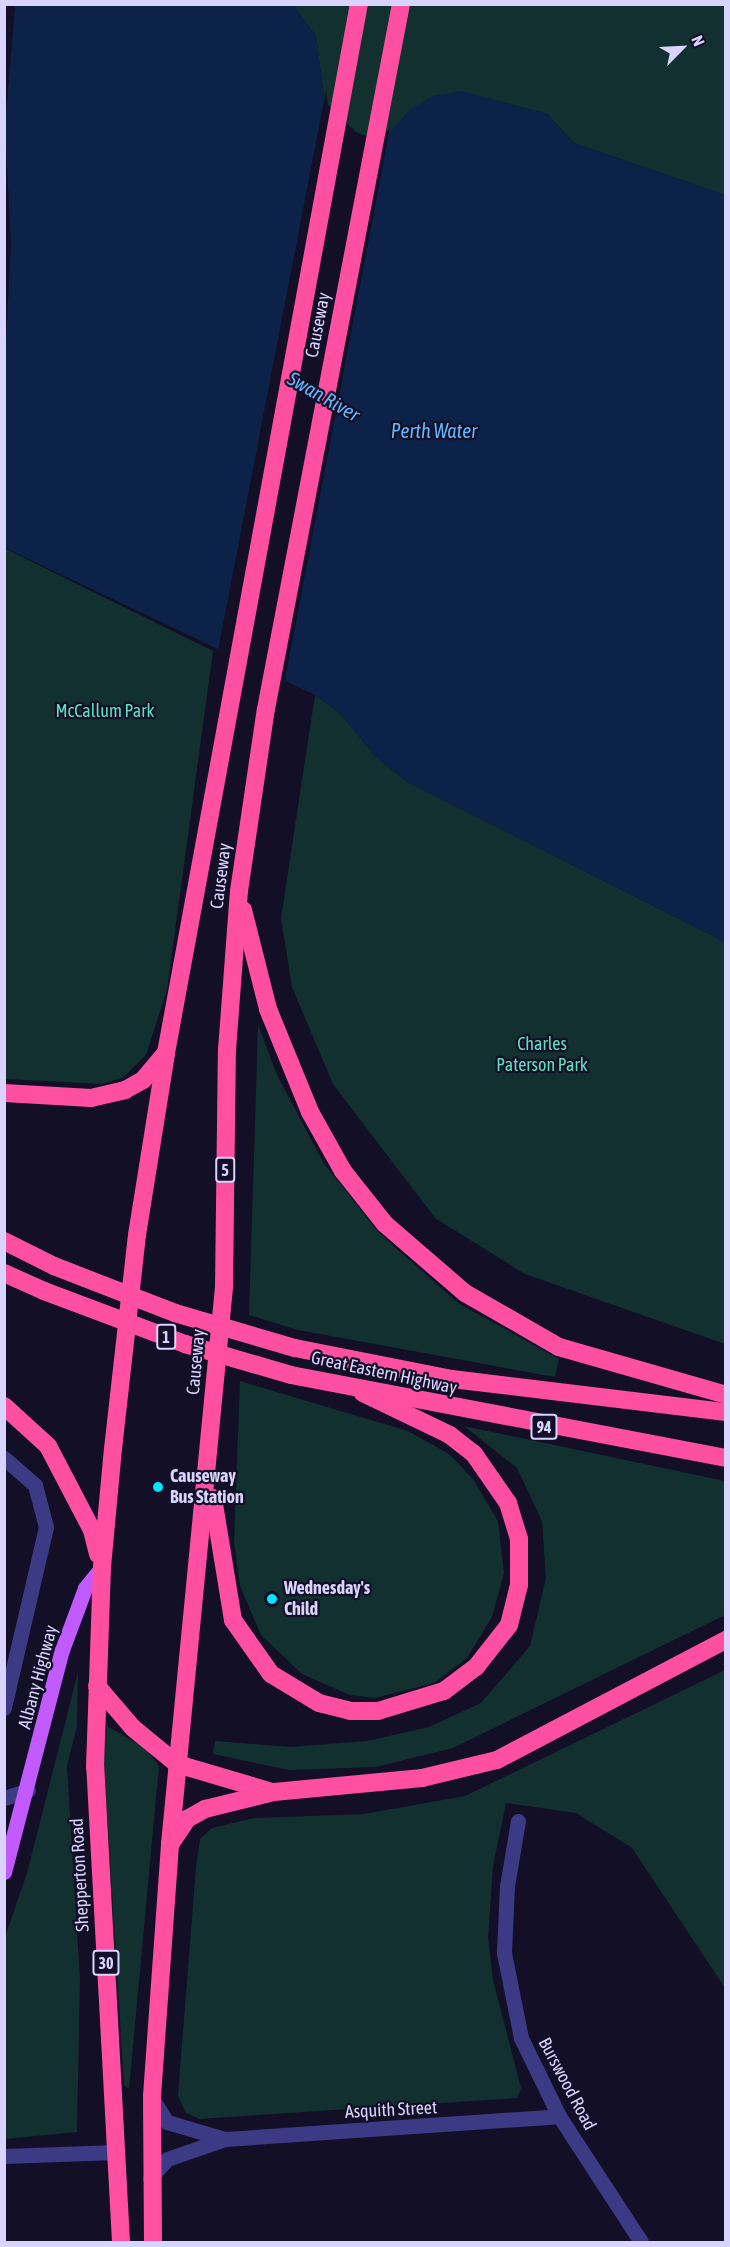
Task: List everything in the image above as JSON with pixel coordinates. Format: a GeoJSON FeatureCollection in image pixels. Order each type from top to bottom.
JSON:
{"type":"FeatureCollection","features":[{"type":"Feature","properties":{"kind":"highway","name":"Causeway"},"geometry":{"type":"LineString","coordinates":[[177,1764],[210,1449],[224,1287],[227,1050],[238,891],[266,709],[401,4]]}},
{"type":"Feature","properties":{"kind":"highway","name":"Causeway"},"geometry":{"type":"LineString","coordinates":[[97,1686],[102,1567],[136,1247],[166,1053],[229,700],[358,10]]}},
{"type":"Feature","properties":{"kind":"highway"},"geometry":{"type":"LineString","coordinates":[[238,891],[284,1053],[343,1170],[385,1224],[465,1293],[559,1347],[726,1395]]}},
{"type":"Feature","properties":{"kind":"highway"},"geometry":{"type":"LineString","coordinates":[[4,1093],[92,1098],[125,1090],[143,1080],[166,1053]]}},
{"type":"Feature","properties":{"kind":"highway","name":"Great Eastern Highway"},"geometry":{"type":"LineString","coordinates":[[4,1241],[54,1266],[174,1313],[295,1348],[452,1379],[726,1412]]}},
{"type":"Feature","properties":{"kind":"highway","name":"Great Eastern Highway"},"geometry":{"type":"LineString","coordinates":[[4,1273],[44,1291],[185,1344],[291,1375],[363,1393],[726,1458]]}},
{"type":"Feature","properties":{"kind":"highway"},"geometry":{"type":"LineString","coordinates":[[210,1449],[216,1544],[233,1620],[250,1651],[271,1674],[318,1703],[360,1711],[413,1703],[444,1691],[476,1667],[509,1625],[519,1586],[519,1539],[508,1503],[474,1454],[450,1436],[363,1393]]}},
{"type":"Feature","properties":{"kind":"highway"},"geometry":{"type":"LineString","coordinates":[[4,1406],[48,1446],[92,1530],[102,1567]]}},
{"type":"Feature","properties":{"kind":"highway"},"geometry":{"type":"LineString","coordinates":[[170,1844],[187,1819],[205,1809],[274,1792],[422,1778],[496,1760],[726,1640]]}},
{"type":"Feature","properties":{"kind":"highway"},"geometry":{"type":"LineString","coordinates":[[97,1686],[133,1728],[177,1764],[274,1792]]}},
{"type":"Feature","properties":{"kind":"highway","name":"Shepperton Road"},"geometry":{"type":"LineString","coordinates":[[97,1686],[95,1767],[121,2242]]}},
{"type":"Feature","properties":{"kind":"highway"},"geometry":{"type":"LineString","coordinates":[[153,2242],[150,2178],[152,2096],[177,1764]]}},
{"type":"Feature","properties":{"kind":"main road","name":"Albany Highway"},"geometry":{"type":"LineString","coordinates":[[4,1872],[28,1790],[62,1650],[85,1588],[102,1567]]}},
{"type":"Feature","properties":{"kind":"street"},"geometry":{"type":"LineString","coordinates":[[4,1458],[35,1485],[46,1527],[4,1708]]}},
{"type":"Feature","properties":{"kind":"street"},"geometry":{"type":"LineString","coordinates":[[4,1798],[28,1790]]}},
{"type":"Feature","properties":{"kind":"street","name":"Burswood Road"},"geometry":{"type":"LineString","coordinates":[[518,1821],[507,1886],[504,1953],[521,2038],[559,2116],[641,2242]]}},
{"type":"Feature","properties":{"kind":"street","name":"Asquith Street"},"geometry":{"type":"LineString","coordinates":[[152,2096],[167,2122],[225,2139]]}},
{"type":"Feature","properties":{"kind":"street","name":"Asquith Street"},"geometry":{"type":"LineString","coordinates":[[150,2178],[167,2159],[225,2139],[559,2116]]}},
{"type":"Feature","properties":{"kind":"street"},"geometry":{"type":"LineString","coordinates":[[4,2156],[116,2152]]}},
{"type":"Feature","properties":{"kind":"green space"},"geometry":{"type":"Polygon","coordinates":[[[293,5],[725,5],[725,195],[574,143],[547,114],[487,98],[380,145],[354,135],[325,106],[316,36],[293,5]]]}},
{"type":"Feature","properties":{"kind":"green space","name":"McCallum Park"},"geometry":{"type":"Polygon","coordinates":[[[4,548],[213,651],[167,990],[146,1055],[124,1077],[103,1084],[5,1079],[4,548]]]}},
{"type":"Feature","properties":{"kind":"green space","name":"Charles Paterson Park"},"geometry":{"type":"Polygon","coordinates":[[[315,695],[341,714],[375,756],[406,781],[725,942],[725,1344],[525,1274],[435,1218],[333,1084],[292,987],[281,918],[315,695]]]}},
{"type":"Feature","properties":{"kind":"green space"},"geometry":{"type":"Polygon","coordinates":[[[258,1025],[277,1075],[323,1162],[378,1232],[458,1303],[559,1359],[555,1377],[298,1330],[249,1315],[258,1025]]]}},
{"type":"Feature","properties":{"kind":"green space"},"geometry":{"type":"Polygon","coordinates":[[[240,1381],[408,1431],[449,1454],[473,1479],[498,1521],[504,1573],[492,1617],[467,1658],[434,1683],[375,1698],[350,1695],[302,1674],[261,1635],[240,1586],[234,1542],[240,1381]]]}},
{"type":"Feature","properties":{"kind":"green space"},"geometry":{"type":"Polygon","coordinates":[[[464,1426],[725,1481],[725,1615],[453,1748],[376,1767],[289,1770],[213,1754],[215,1741],[290,1747],[367,1741],[429,1727],[481,1703],[530,1646],[546,1578],[542,1521],[517,1468],[464,1426]]]}},
{"type":"Feature","properties":{"kind":"green space"},"geometry":{"type":"Polygon","coordinates":[[[725,1670],[725,1988],[632,1848],[576,1813],[506,1803],[493,1866],[488,1937],[493,1980],[521,2088],[517,2098],[199,2119],[185,2112],[178,2095],[196,1867],[200,1839],[212,1828],[254,1818],[364,1814],[465,1796],[725,1670]]]}},
{"type":"Feature","properties":{"kind":"green space"},"geometry":{"type":"Polygon","coordinates":[[[78,1672],[77,1727],[67,1766],[80,1980],[77,2132],[5,2139],[5,1937],[27,1873],[78,1672]]]}},
{"type":"Feature","properties":{"kind":"green space"},"geometry":{"type":"Polygon","coordinates":[[[107,1726],[145,1748],[159,1766],[129,2089],[124,2085],[104,1761],[107,1726]]]}},
{"type":"Feature","properties":{"kind":"water","name":"Perth Water"},"geometry":{"type":"Polygon","coordinates":[[[4,5],[293,5],[316,36],[325,106],[354,135],[380,145],[408,111],[433,96],[461,91],[547,114],[574,143],[725,195],[725,942],[406,781],[375,756],[341,714],[315,695],[5,548],[4,5]]]}},
{"type":"Feature","properties":{"kind":"pier"},"geometry":{"type":"Polygon","coordinates":[[[5,4],[15,5],[5,127],[5,4]]]}},
{"type":"Feature","properties":{"kind":"pier"},"geometry":{"type":"Polygon","coordinates":[[[326,90],[328,105],[356,132],[379,141],[390,128],[284,685],[217,656],[326,90]]]}},
{"type":"Feature","properties":{"kind":"pier"},"geometry":{"type":"Polygon","coordinates":[[[5,127],[11,245],[5,358],[5,127]]]}},
{"type":"Feature","properties":{"kind":"place","name":"Causeway Bus Station"},"geometry":{"type":"Point","coordinates":[158,1487]}},
{"type":"Feature","properties":{"kind":"place","name":"Wednesday's Child"},"geometry":{"type":"Point","coordinates":[272,1599]}},
{"type":"Feature","properties":{"kind":"water label","name":"Swan River"},"geometry":{"type":"Point","coordinates":[324,396]}}]}
